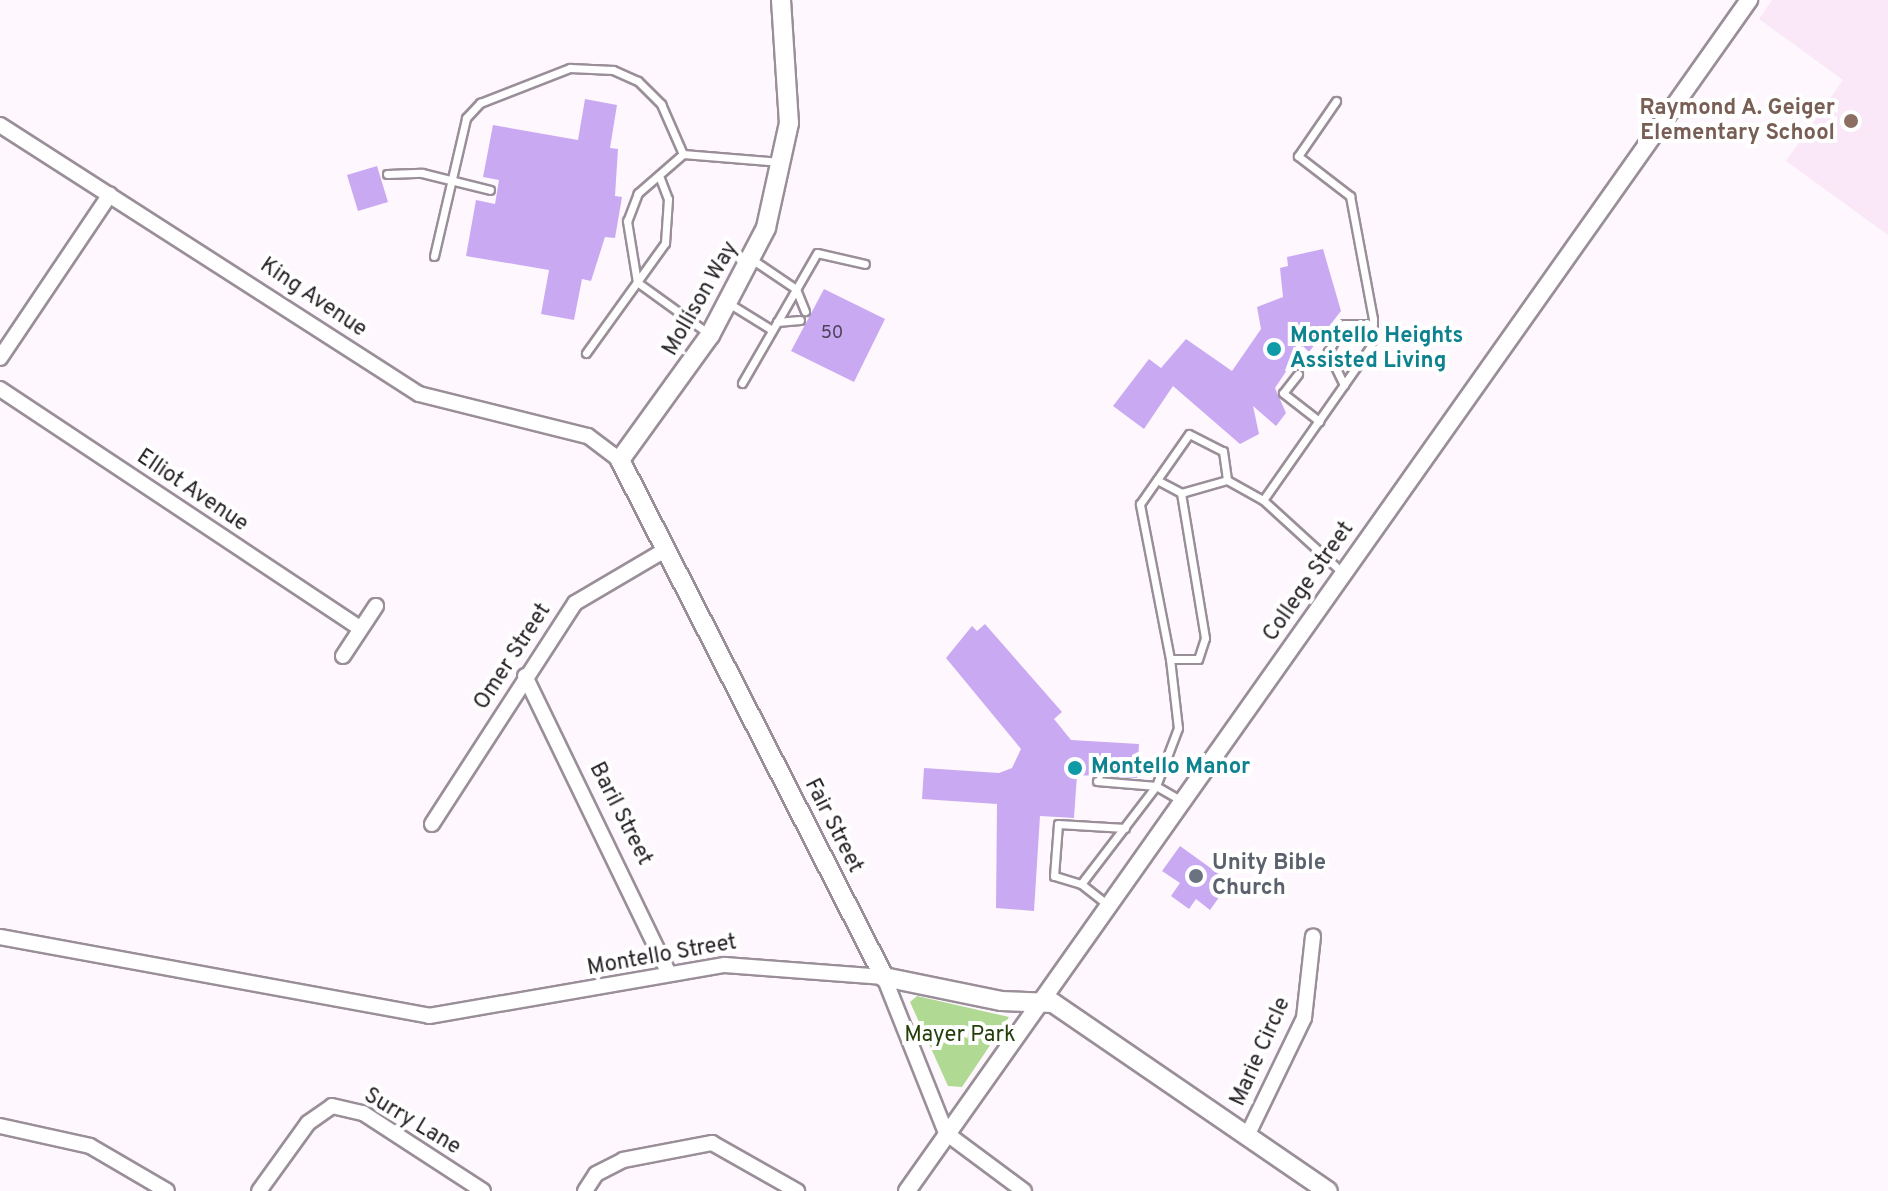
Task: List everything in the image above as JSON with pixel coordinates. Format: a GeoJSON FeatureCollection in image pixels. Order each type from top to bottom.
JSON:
{"type":"FeatureCollection","features":[{"type":"Feature","properties":{"kind":"main road","name":"Mollison Way"},"geometry":{"type":"LineString","coordinates":[[620,460],[710,335],[753,260],[783,162],[790,90],[781,0]]}},
{"type":"Feature","properties":{"kind":"main road","name":"Fair Street"},"geometry":{"type":"LineString","coordinates":[[620,460],[884,977]]}},
{"type":"Feature","properties":{"kind":"main road","name":"Montello Street"},"geometry":{"type":"LineString","coordinates":[[884,977],[1033,1005],[1053,1003],[1328,1191]]}},
{"type":"Feature","properties":{"kind":"street","name":"College Street"},"geometry":{"type":"LineString","coordinates":[[907,1191],[1033,1005],[1108,905],[1749,0]]}},
{"type":"Feature","properties":{"kind":"street","name":"King Avenue"},"geometry":{"type":"LineString","coordinates":[[0,125],[419,394],[588,436],[620,460]]}},
{"type":"Feature","properties":{"kind":"street"},"geometry":{"type":"LineString","coordinates":[[0,358],[110,194]]}},
{"type":"Feature","properties":{"kind":"street","name":"Elliot Avenue"},"geometry":{"type":"LineString","coordinates":[[0,389],[360,628]]}},
{"type":"Feature","properties":{"kind":"street","name":"Omer Street"},"geometry":{"type":"LineString","coordinates":[[432,824],[525,676],[585,594],[665,550]]}},
{"type":"Feature","properties":{"kind":"street"},"geometry":{"type":"LineString","coordinates":[[343,656],[376,606]]}},
{"type":"Feature","properties":{"kind":"street","name":"Baril Street"},"geometry":{"type":"LineString","coordinates":[[525,676],[669,974]]}},
{"type":"Feature","properties":{"kind":"street","name":"Marie Circle"},"geometry":{"type":"LineString","coordinates":[[1247,1136],[1304,1018],[1313,936]]}},
{"type":"Feature","properties":{"kind":"street","name":"Montello Street"},"geometry":{"type":"LineString","coordinates":[[0,937],[402,1015],[469,1014],[669,974],[780,965],[884,977]]}},
{"type":"Feature","properties":{"kind":"street","name":"Fair Street"},"geometry":{"type":"LineString","coordinates":[[884,977],[946,1133]]}},
{"type":"Feature","properties":{"kind":"street","name":"Surry Lane"},"geometry":{"type":"LineString","coordinates":[[259,1191],[308,1123],[332,1106],[363,1113],[483,1191]]}},
{"type":"Feature","properties":{"kind":"street"},"geometry":{"type":"LineString","coordinates":[[0,1126],[90,1146],[167,1191]]}},
{"type":"Feature","properties":{"kind":"street"},"geometry":{"type":"LineString","coordinates":[[946,1133],[1024,1191]]}},
{"type":"Feature","properties":{"kind":"street"},"geometry":{"type":"LineString","coordinates":[[585,1191],[596,1174],[623,1160],[712,1143],[797,1191]]}},
{"type":"Feature","properties":{"kind":"lane"},"geometry":{"type":"LineString","coordinates":[[434,256],[466,118],[480,103],[570,68],[613,70],[638,81],[669,117],[683,154]]}},
{"type":"Feature","properties":{"kind":"lane"},"geometry":{"type":"LineString","coordinates":[[1263,500],[1371,346],[1373,324],[1350,196],[1298,156],[1336,101]]}},
{"type":"Feature","properties":{"kind":"lane"},"geometry":{"type":"LineString","coordinates":[[710,335],[637,282],[627,221],[638,193],[683,154],[783,162]]}},
{"type":"Feature","properties":{"kind":"lane"},"geometry":{"type":"LineString","coordinates":[[387,174],[452,180],[490,190]]}},
{"type":"Feature","properties":{"kind":"lane"},"geometry":{"type":"LineString","coordinates":[[586,353],[665,243],[668,199],[659,176]]}},
{"type":"Feature","properties":{"kind":"lane"},"geometry":{"type":"LineString","coordinates":[[742,383],[817,253],[865,264]]}},
{"type":"Feature","properties":{"kind":"lane"},"geometry":{"type":"LineString","coordinates":[[753,260],[796,289],[805,311]]}},
{"type":"Feature","properties":{"kind":"lane"},"geometry":{"type":"LineString","coordinates":[[730,304],[775,326],[800,320]]}},
{"type":"Feature","properties":{"kind":"lane"},"geometry":{"type":"LineString","coordinates":[[1344,385],[1328,352],[1344,324],[1373,324]]}},
{"type":"Feature","properties":{"kind":"lane"},"geometry":{"type":"LineString","coordinates":[[1298,374],[1283,393],[1319,421]]}},
{"type":"Feature","properties":{"kind":"lane"},"geometry":{"type":"LineString","coordinates":[[1081,884],[1156,786],[1178,728],[1170,659],[1138,520],[1157,480],[1189,434],[1200,434],[1223,451],[1227,480]]}},
{"type":"Feature","properties":{"kind":"lane"},"geometry":{"type":"LineString","coordinates":[[1157,480],[1181,493],[1227,480],[1263,500],[1343,573]]}},
{"type":"Feature","properties":{"kind":"lane"},"geometry":{"type":"LineString","coordinates":[[1170,659],[1198,659],[1205,638],[1181,493]]}},
{"type":"Feature","properties":{"kind":"lane"},"geometry":{"type":"LineString","coordinates":[[1097,781],[1156,786],[1182,801]]}},
{"type":"Feature","properties":{"kind":"lane"},"geometry":{"type":"LineString","coordinates":[[1108,905],[1081,884],[1054,876],[1058,824],[1125,828]]}},
{"type":"Feature","properties":{"kind":"shaded area","name":"Raymond A. Geiger Elementary School"},"geometry":{"type":"Polygon","coordinates":[[[1772,0],[1888,0],[1888,235],[1786,161],[1843,80],[1759,19],[1772,0]]]}},
{"type":"Feature","properties":{"kind":"green space","name":"Mayer Park"},"geometry":{"type":"Polygon","coordinates":[[[917,996],[1009,1017],[962,1087],[948,1086],[910,1002],[917,996]]]}},
{"type":"Feature","properties":{"kind":"building"},"geometry":{"type":"Polygon","coordinates":[[[585,99],[617,105],[610,148],[618,149],[615,196],[622,197],[615,238],[605,237],[591,281],[582,279],[574,320],[541,314],[549,270],[466,256],[476,200],[495,204],[499,180],[483,177],[493,125],[578,140],[585,99]]]}},
{"type":"Feature","properties":{"kind":"building"},"geometry":{"type":"Polygon","coordinates":[[[377,166],[388,202],[358,211],[347,175],[377,166]]]}},
{"type":"Feature","properties":{"kind":"building","name":"Montello Heights Assisted Living"},"geometry":{"type":"Polygon","coordinates":[[[1323,249],[1341,311],[1309,352],[1303,346],[1275,388],[1286,413],[1276,426],[1253,406],[1259,434],[1240,444],[1173,386],[1144,429],[1113,406],[1149,359],[1161,368],[1186,339],[1232,371],[1261,329],[1257,307],[1283,297],[1280,268],[1288,266],[1287,257],[1323,249]]]}},
{"type":"Feature","properties":{"kind":"building"},"geometry":{"type":"Polygon","coordinates":[[[824,289],[885,319],[854,382],[791,351],[824,289]]]}},
{"type":"Feature","properties":{"kind":"building","name":"Montello Manor"},"geometry":{"type":"Polygon","coordinates":[[[985,624],[1062,712],[1054,719],[1071,740],[1139,744],[1137,778],[1077,775],[1074,818],[1040,816],[1034,911],[996,908],[997,804],[922,799],[924,768],[999,773],[1012,768],[1021,749],[946,658],[972,626],[977,631],[985,624]]]}},
{"type":"Feature","properties":{"kind":"building","name":"Unity Bible Church"},"geometry":{"type":"Polygon","coordinates":[[[1180,846],[1230,882],[1210,910],[1196,899],[1189,909],[1171,896],[1180,883],[1162,871],[1180,846]]]}},
{"type":"Feature","properties":{"kind":"place","name":"Raymond A. Geiger Elementary School"},"geometry":{"type":"Point","coordinates":[1851,121]}},
{"type":"Feature","properties":{"kind":"place","name":"Montello Heights Assisted Living"},"geometry":{"type":"Point","coordinates":[1274,349]}},
{"type":"Feature","properties":{"kind":"place","name":"Montello Manor"},"geometry":{"type":"Point","coordinates":[1075,768]}},
{"type":"Feature","properties":{"kind":"place","name":"Unity Bible Church"},"geometry":{"type":"Point","coordinates":[1196,876]}}]}
